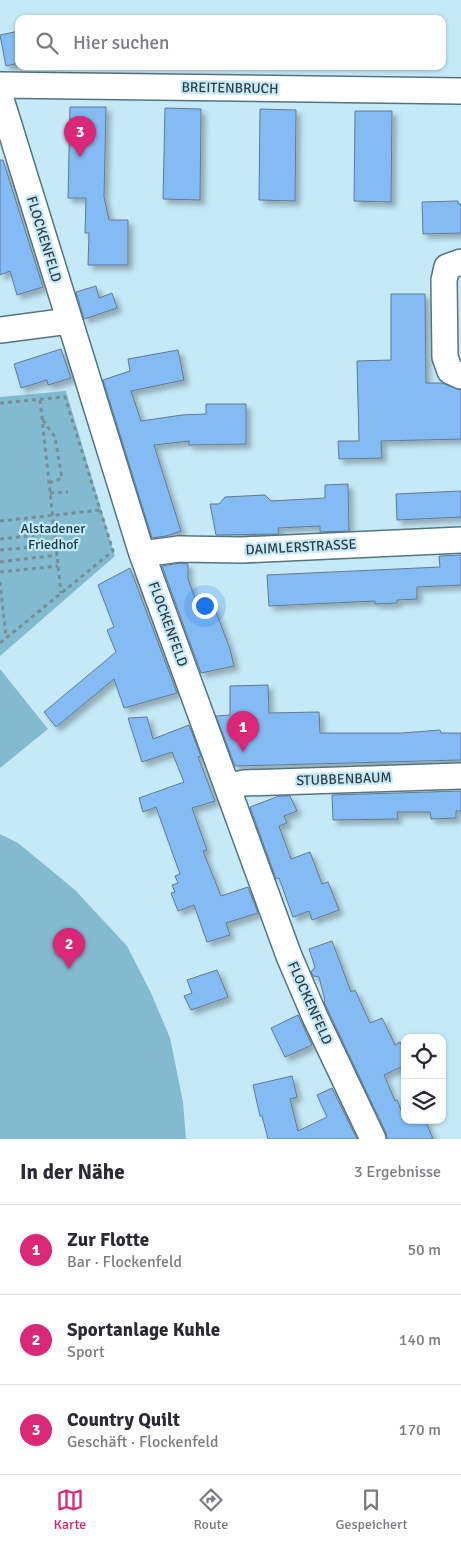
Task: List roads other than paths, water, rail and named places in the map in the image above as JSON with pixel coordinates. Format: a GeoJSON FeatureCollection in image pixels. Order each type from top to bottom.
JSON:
{"type":"FeatureCollection","features":[{"type":"Feature","properties":{"kind":"street","name":"BREITENBRUCH"},"geometry":{"type":"LineString","coordinates":[[0,85],[461,91]]}},
{"type":"Feature","properties":{"kind":"street","name":"FLOCKENFELD"},"geometry":{"type":"LineString","coordinates":[[0,96],[142,554],[295,972],[373,1139]]}},
{"type":"Feature","properties":{"kind":"street"},"geometry":{"type":"LineString","coordinates":[[461,262],[447,267],[444,280],[445,357],[450,371],[461,376]]}},
{"type":"Feature","properties":{"kind":"street"},"geometry":{"type":"LineString","coordinates":[[0,330],[69,321]]}},
{"type":"Feature","properties":{"kind":"street","name":"DAIMLERSTRASSE"},"geometry":{"type":"LineString","coordinates":[[142,554],[179,549],[242,550],[461,540]]}},
{"type":"Feature","properties":{"kind":"street","name":"STUBBENBAUM"},"geometry":{"type":"LineString","coordinates":[[228,786],[244,782],[461,776]]}},
{"type":"Feature","properties":{"kind":"place","name":"Country Quilt"},"geometry":{"type":"Point","coordinates":[80,157]}},
{"type":"Feature","properties":{"kind":"place","name":"Zur Flotte"},"geometry":{"type":"Point","coordinates":[243,752]}},
{"type":"Feature","properties":{"kind":"place","name":"Sportanlage Kuhle"},"geometry":{"type":"Point","coordinates":[69,969]}},
{"type":"Feature","properties":{"kind":"park label","name":"Alstadener Friedhof"},"geometry":{"type":"Point","coordinates":[53,536]}}]}
